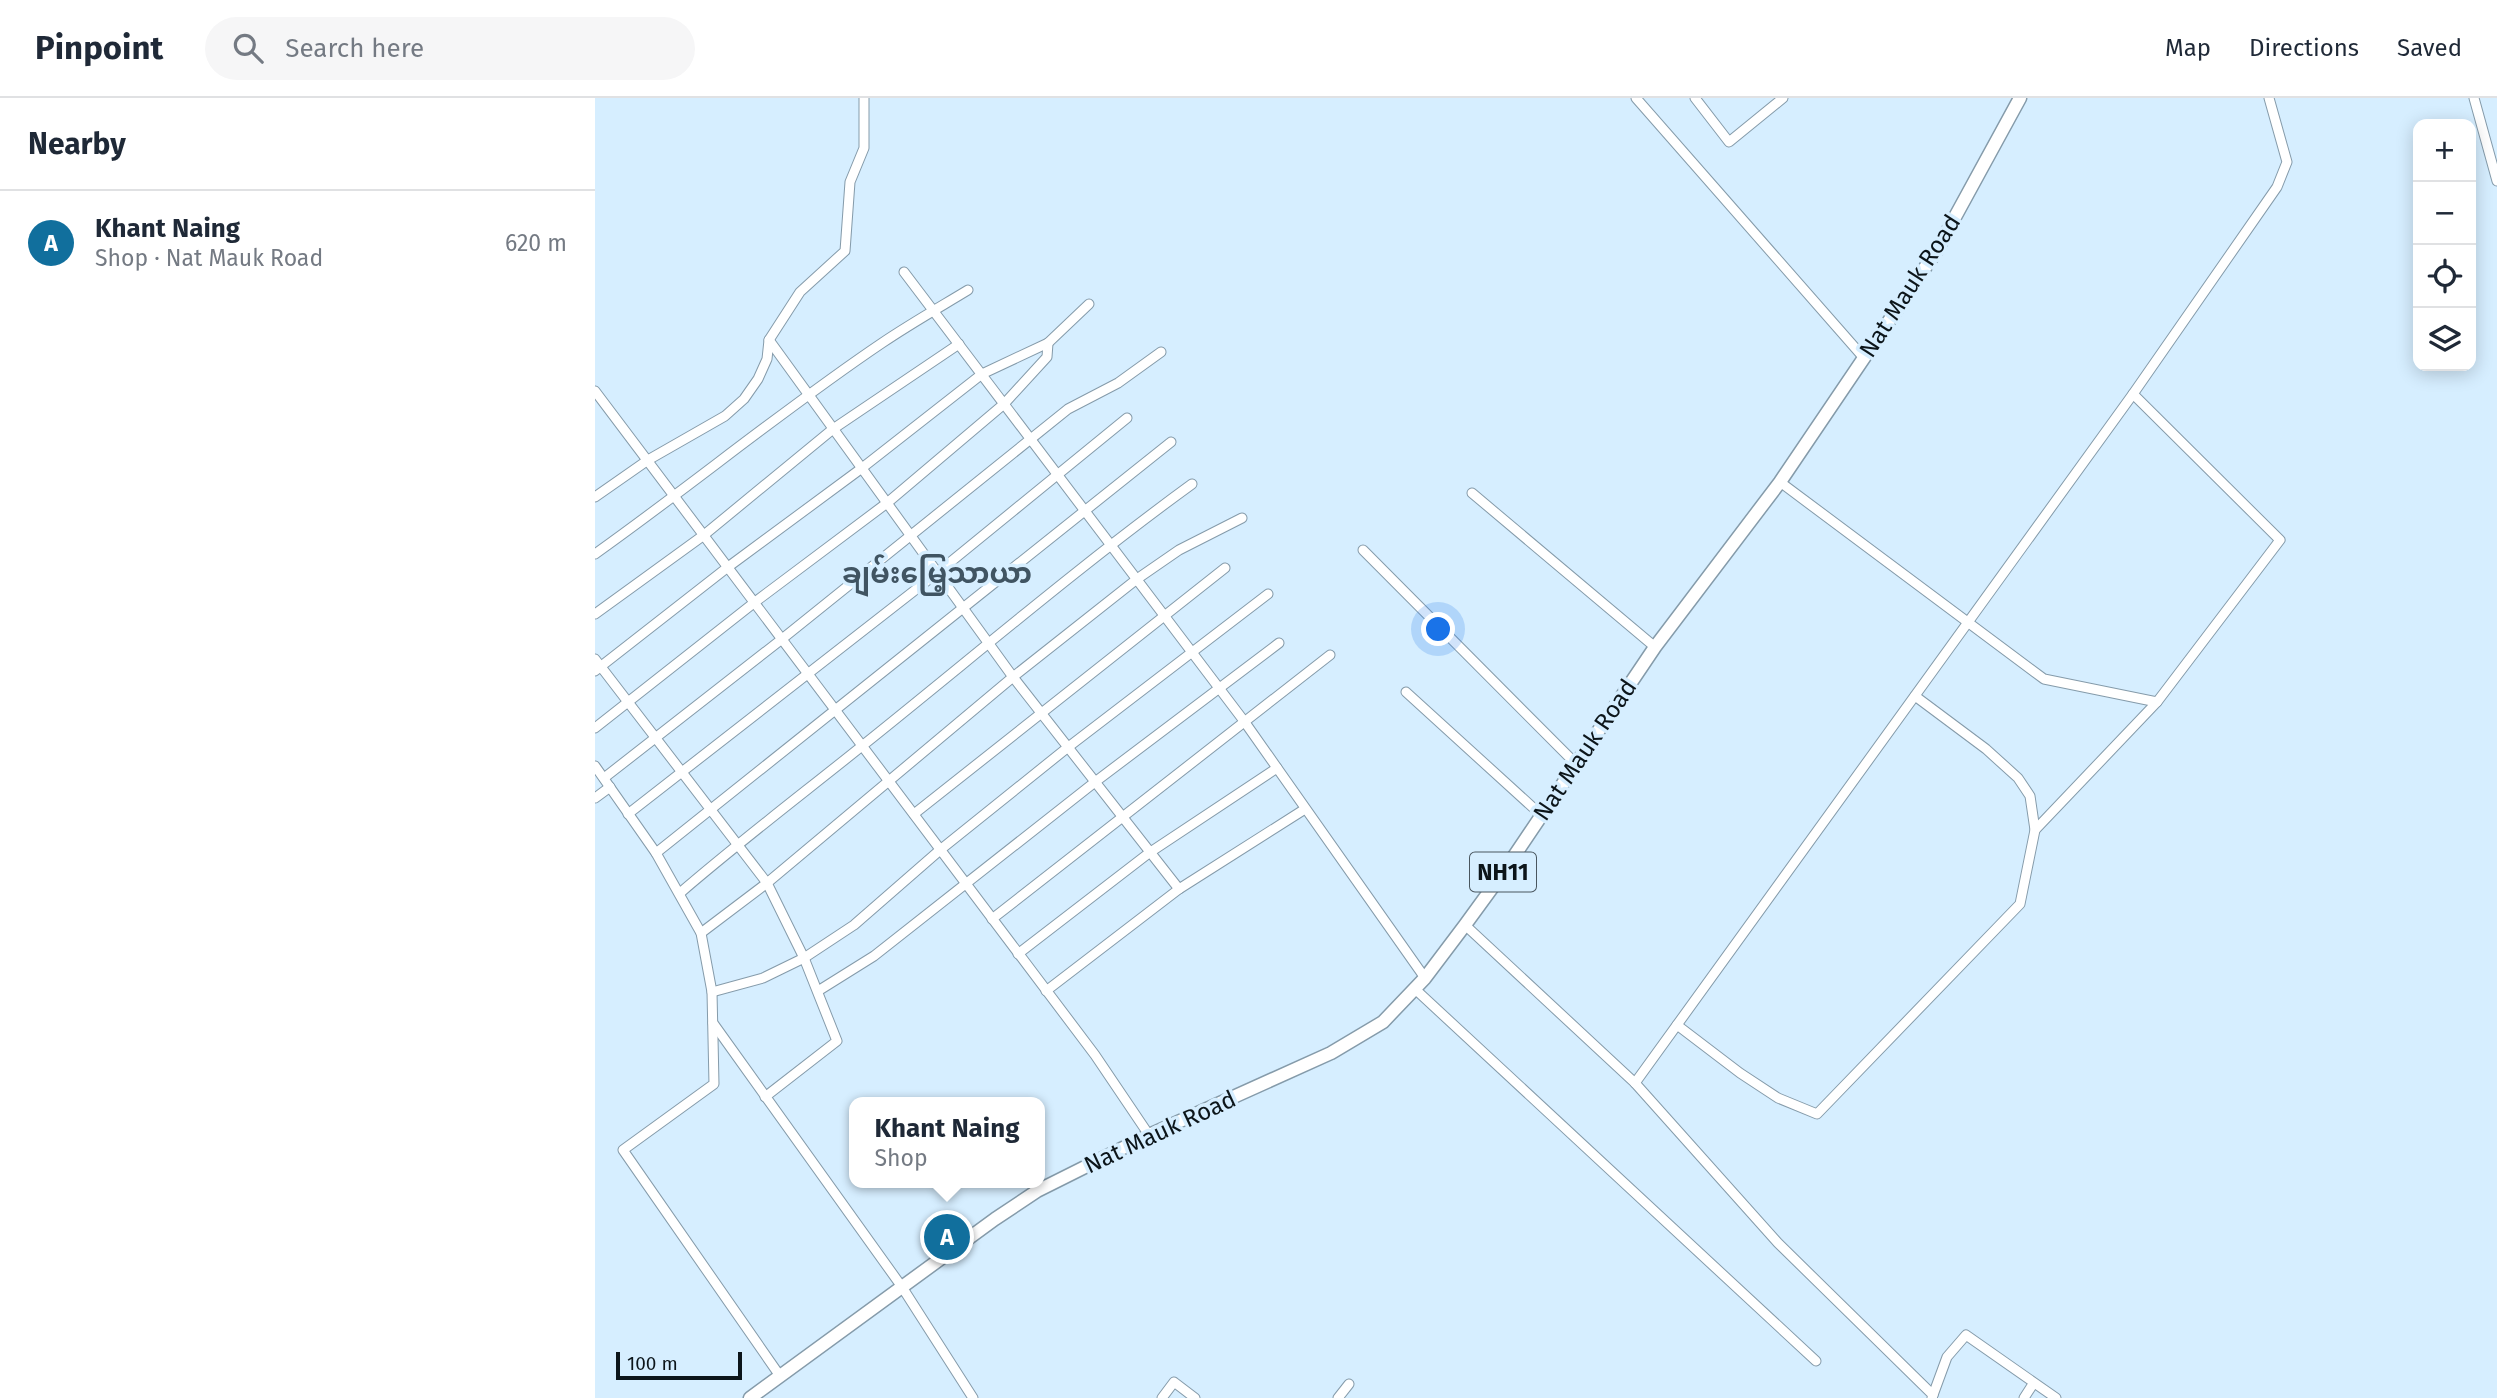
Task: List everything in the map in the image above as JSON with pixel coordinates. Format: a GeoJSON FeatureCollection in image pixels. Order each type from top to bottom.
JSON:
{"type":"FeatureCollection","features":[{"type":"Feature","properties":{"kind":"highway","name":"Nat Mauk Road"},"geometry":{"type":"LineString","coordinates":[[1045,1187],[1149,1135],[1331,1053],[1383,1022],[1425,978],[1500,877],[1655,647],[1780,482],[1864,358],[1937,250],[2020,98]]}},
{"type":"Feature","properties":{"kind":"highway","name":"Nat Mauk Road"},"geometry":{"type":"LineString","coordinates":[[750,1398],[1043,1188]]}},
{"type":"Feature","properties":{"kind":"street"},"geometry":{"type":"LineString","coordinates":[[595,497],[648,460],[725,416],[744,400],[767,359],[769,340],[800,292],[845,251],[850,182],[864,148],[864,98]]}},
{"type":"Feature","properties":{"kind":"street"},"geometry":{"type":"LineString","coordinates":[[1636,98],[1864,358]]}},
{"type":"Feature","properties":{"kind":"street"},"geometry":{"type":"LineString","coordinates":[[1695,98],[1729,142],[1783,98]]}},
{"type":"Feature","properties":{"kind":"street"},"geometry":{"type":"LineString","coordinates":[[1636,1083],[2133,394],[2277,187],[2287,162],[2269,98]]}},
{"type":"Feature","properties":{"kind":"street"},"geometry":{"type":"LineString","coordinates":[[2474,98],[2497,181]]}},
{"type":"Feature","properties":{"kind":"street"},"geometry":{"type":"LineString","coordinates":[[904,272],[1244,721],[1425,978]]}},
{"type":"Feature","properties":{"kind":"street"},"geometry":{"type":"LineString","coordinates":[[595,554],[883,342],[968,289]]}},
{"type":"Feature","properties":{"kind":"street"},"geometry":{"type":"LineString","coordinates":[[765,1097],[837,1041],[818,991],[767,883],[656,737],[597,666],[862,468],[982,374],[1048,343],[1089,304]]}},
{"type":"Feature","properties":{"kind":"street"},"geometry":{"type":"LineString","coordinates":[[769,340],[1013,677],[1179,889]]}},
{"type":"Feature","properties":{"kind":"street"},"geometry":{"type":"LineString","coordinates":[[595,728],[755,602],[887,503],[1004,404],[1047,357],[1048,343]]}},
{"type":"Feature","properties":{"kind":"street"},"geometry":{"type":"LineString","coordinates":[[595,614],[704,535],[833,429],[959,344]]}},
{"type":"Feature","properties":{"kind":"street"},"geometry":{"type":"LineString","coordinates":[[595,798],[607,783],[656,737],[911,537],[1030,438],[1068,409],[1118,383],[1161,352]]}},
{"type":"Feature","properties":{"kind":"street"},"geometry":{"type":"LineString","coordinates":[[595,391],[1095,1055],[1149,1135]]}},
{"type":"Feature","properties":{"kind":"street"},"geometry":{"type":"LineString","coordinates":[[2035,830],[2157,702],[2280,540],[2133,394]]}},
{"type":"Feature","properties":{"kind":"street"},"geometry":{"type":"LineString","coordinates":[[628,814],[937,573],[1127,418]]}},
{"type":"Feature","properties":{"kind":"street"},"geometry":{"type":"LineString","coordinates":[[656,853],[1171,442]]}},
{"type":"Feature","properties":{"kind":"street"},"geometry":{"type":"LineString","coordinates":[[1780,482],[2044,679],[2157,702]]}},
{"type":"Feature","properties":{"kind":"street"},"geometry":{"type":"LineString","coordinates":[[680,893],[736,844],[862,746],[1110,544],[1192,484]]}},
{"type":"Feature","properties":{"kind":"street"},"geometry":{"type":"LineString","coordinates":[[1472,494],[1655,647]]}},
{"type":"Feature","properties":{"kind":"street"},"geometry":{"type":"LineString","coordinates":[[701,933],[767,883],[1013,677],[1137,579],[1179,550],[1242,518]]}},
{"type":"Feature","properties":{"kind":"street"},"geometry":{"type":"LineString","coordinates":[[1363,550],[1576,764]]}},
{"type":"Feature","properties":{"kind":"street"},"geometry":{"type":"LineString","coordinates":[[914,814],[1226,568]]}},
{"type":"Feature","properties":{"kind":"street"},"geometry":{"type":"LineString","coordinates":[[712,992],[763,978],[804,958],[854,925],[940,850],[1067,748],[1268,594]]}},
{"type":"Feature","properties":{"kind":"street"},"geometry":{"type":"LineString","coordinates":[[818,991],[874,956],[1095,782],[1279,643]]}},
{"type":"Feature","properties":{"kind":"street"},"geometry":{"type":"LineString","coordinates":[[992,919],[1330,655]]}},
{"type":"Feature","properties":{"kind":"street"},"geometry":{"type":"LineString","coordinates":[[1406,692],[1540,814]]}},
{"type":"Feature","properties":{"kind":"street"},"geometry":{"type":"LineString","coordinates":[[1677,1025],[1778,1098],[1818,1114],[2020,904],[2035,830],[2030,796],[2018,778],[1986,749],[1915,696]]}},
{"type":"Feature","properties":{"kind":"street"},"geometry":{"type":"LineString","coordinates":[[595,766],[656,853],[701,933],[712,992],[714,1084],[623,1150],[779,1376]]}},
{"type":"Feature","properties":{"kind":"street"},"geometry":{"type":"LineString","coordinates":[[1018,954],[1149,853],[1277,768]]}},
{"type":"Feature","properties":{"kind":"street"},"geometry":{"type":"LineString","coordinates":[[1046,991],[1179,889],[1305,809]]}},
{"type":"Feature","properties":{"kind":"street"},"geometry":{"type":"LineString","coordinates":[[1465,925],[1636,1083],[1777,1243],[1933,1397],[1947,1357],[1966,1335],[2056,1398]]}},
{"type":"Feature","properties":{"kind":"street"},"geometry":{"type":"LineString","coordinates":[[1415,989],[1816,1361]]}},
{"type":"Feature","properties":{"kind":"street"},"geometry":{"type":"LineString","coordinates":[[712,1022],[902,1287],[973,1398]]}},
{"type":"Feature","properties":{"kind":"street"},"geometry":{"type":"LineString","coordinates":[[1162,1398],[1174,1382],[1195,1398]]}},
{"type":"Feature","properties":{"kind":"street"},"geometry":{"type":"LineString","coordinates":[[1339,1398],[1349,1384]]}},
{"type":"Feature","properties":{"kind":"street"},"geometry":{"type":"LineString","coordinates":[[2024,1398],[2033,1384]]}},
{"type":"Feature","properties":{"kind":"place","name":"Khant Naing"},"geometry":{"type":"Point","coordinates":[947,1237]}},
{"type":"Feature","properties":{"kind":"district","name":"ချမ်းမြေ့သာယာ"},"geometry":{"type":"Point","coordinates":[937,573]}}]}
